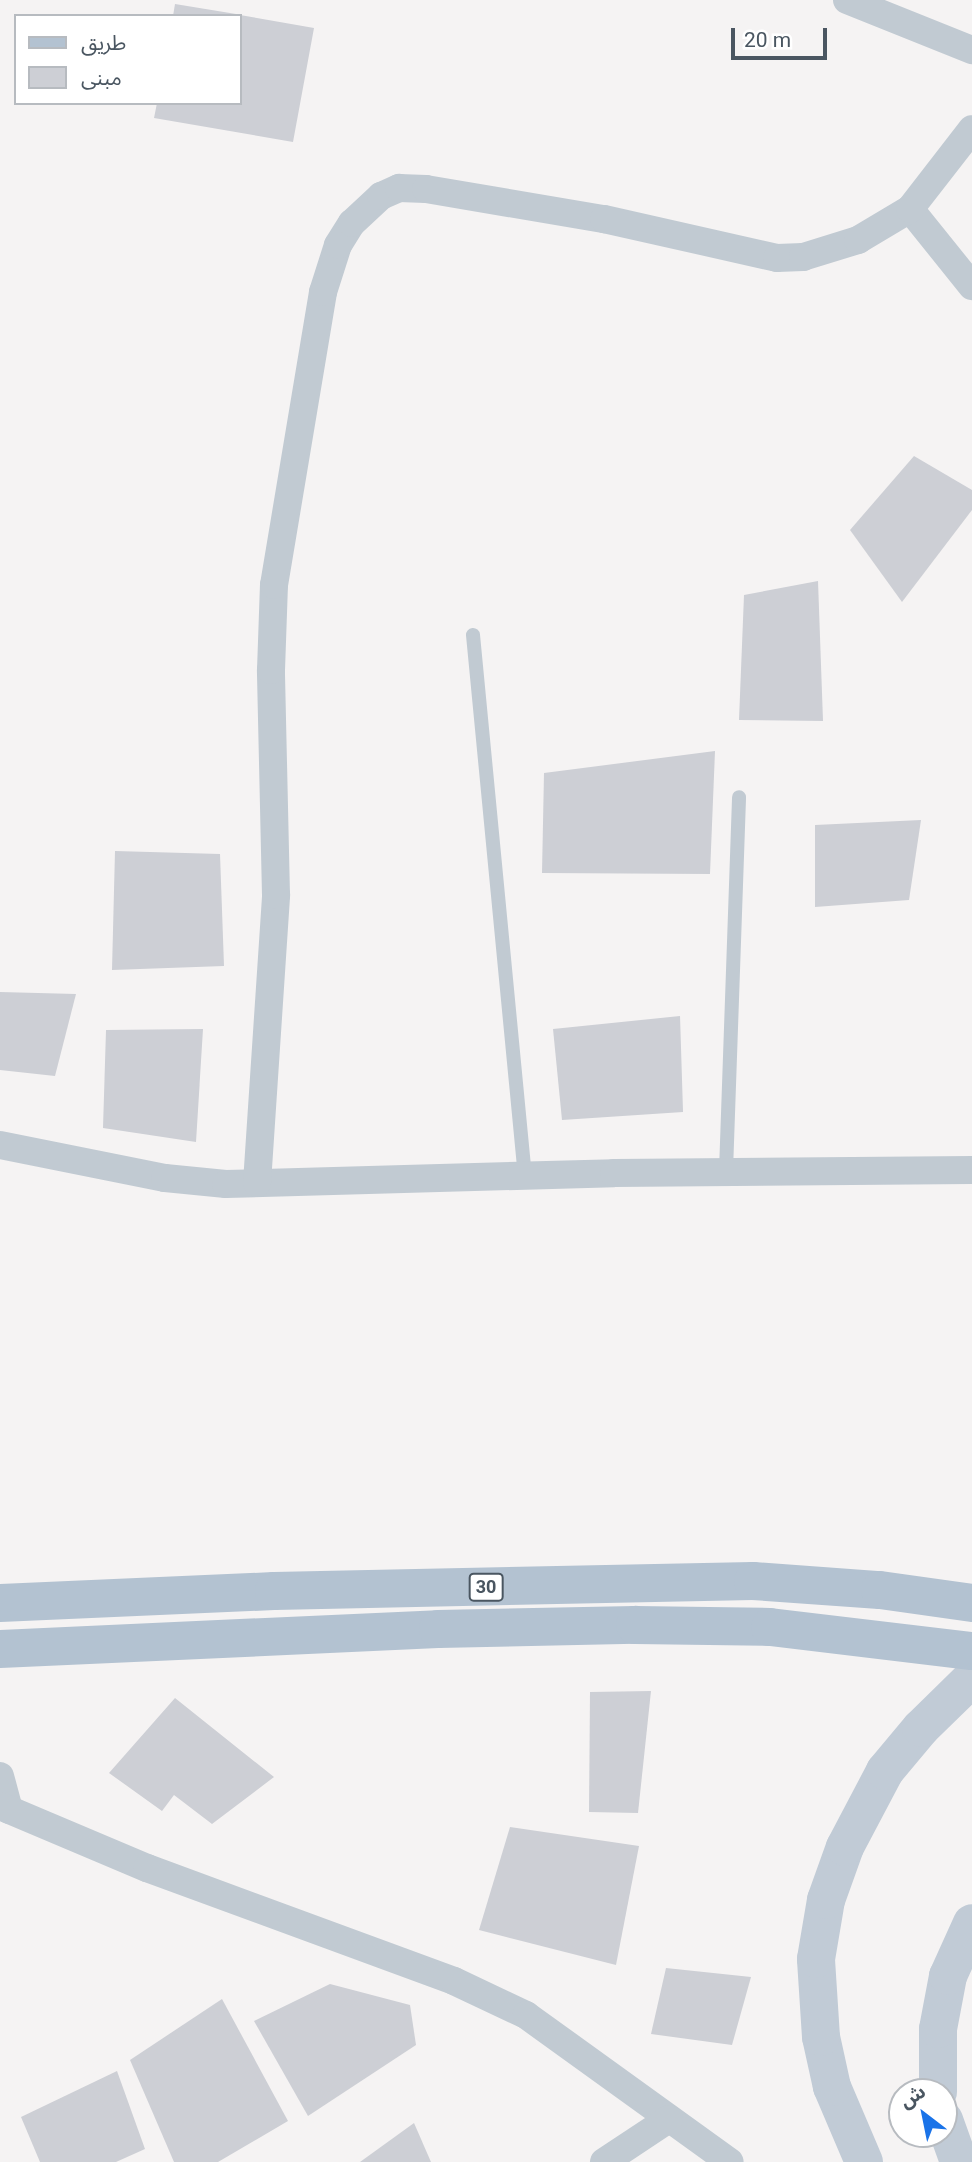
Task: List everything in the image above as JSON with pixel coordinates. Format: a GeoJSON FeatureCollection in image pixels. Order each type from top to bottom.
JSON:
{"type":"FeatureCollection","features":[{"type":"Feature","properties":{"kind":"main road","name":"30"},"geometry":{"type":"LineString","coordinates":[[0,1603],[274,1591],[753,1581],[880,1590],[972,1603]]}},
{"type":"Feature","properties":{"kind":"main road","name":"30"},"geometry":{"type":"LineString","coordinates":[[0,1649],[438,1629],[635,1625],[770,1627],[920,1642],[972,1651]]}},
{"type":"Feature","properties":{"kind":"main road"},"geometry":{"type":"LineString","coordinates":[[864,2162],[832,2087],[821,2037],[816,1959],[827,1900],[856,1824],[885,1771],[920,1728],[972,1678]]}},
{"type":"Feature","properties":{"kind":"main road"},"geometry":{"type":"LineString","coordinates":[[938,2078],[938,2029],[948,1976],[972,1923]]}},
{"type":"Feature","properties":{"kind":"street"},"geometry":{"type":"LineString","coordinates":[[847,0],[972,50]]}},
{"type":"Feature","properties":{"kind":"street"},"geometry":{"type":"LineString","coordinates":[[257,1183],[276,895],[271,670],[274,585],[323,292],[338,245],[352,223],[381,195],[399,188],[426,188],[790,258],[842,247],[910,209],[972,130]]}},
{"type":"Feature","properties":{"kind":"street"},"geometry":{"type":"LineString","coordinates":[[910,209],[972,286]]}},
{"type":"Feature","properties":{"kind":"street"},"geometry":{"type":"LineString","coordinates":[[0,1145],[165,1178],[257,1183],[726,1171],[972,1170]]}},
{"type":"Feature","properties":{"kind":"street"},"geometry":{"type":"LineString","coordinates":[[0,1776],[4,1808],[147,1868],[454,1981],[526,2015],[730,2162]]}},
{"type":"Feature","properties":{"kind":"street"},"geometry":{"type":"LineString","coordinates":[[604,2162],[669,2119]]}},
{"type":"Feature","properties":{"kind":"lane"},"geometry":{"type":"LineString","coordinates":[[473,635],[525,1177]]}},
{"type":"Feature","properties":{"kind":"lane"},"geometry":{"type":"LineString","coordinates":[[726,1171],[739,797]]}},
{"type":"Feature","properties":{"kind":"building"},"geometry":{"type":"Polygon","coordinates":[[[175,4],[236,14],[173,14],[175,4]]]}},
{"type":"Feature","properties":{"kind":"building"},"geometry":{"type":"Polygon","coordinates":[[[242,15],[314,28],[293,142],[154,118],[157,105],[242,105],[242,15]]]}},
{"type":"Feature","properties":{"kind":"building"},"geometry":{"type":"Polygon","coordinates":[[[914,456],[972,490],[972,510],[902,602],[850,530],[914,456]]]}},
{"type":"Feature","properties":{"kind":"building"},"geometry":{"type":"Polygon","coordinates":[[[818,581],[823,721],[739,720],[744,595],[818,581]]]}},
{"type":"Feature","properties":{"kind":"building"},"geometry":{"type":"Polygon","coordinates":[[[715,751],[710,874],[542,873],[544,773],[715,751]]]}},
{"type":"Feature","properties":{"kind":"building"},"geometry":{"type":"Polygon","coordinates":[[[921,820],[909,900],[815,907],[815,825],[921,820]]]}},
{"type":"Feature","properties":{"kind":"building"},"geometry":{"type":"Polygon","coordinates":[[[115,851],[220,854],[224,966],[112,970],[115,851]]]}},
{"type":"Feature","properties":{"kind":"building"},"geometry":{"type":"Polygon","coordinates":[[[0,992],[76,994],[55,1076],[0,1070],[0,992]]]}},
{"type":"Feature","properties":{"kind":"building"},"geometry":{"type":"Polygon","coordinates":[[[680,1016],[683,1112],[562,1120],[553,1029],[680,1016]]]}},
{"type":"Feature","properties":{"kind":"building"},"geometry":{"type":"Polygon","coordinates":[[[203,1029],[196,1142],[103,1128],[106,1030],[203,1029]]]}},
{"type":"Feature","properties":{"kind":"building"},"geometry":{"type":"Polygon","coordinates":[[[651,1691],[638,1813],[589,1812],[590,1692],[651,1691]]]}},
{"type":"Feature","properties":{"kind":"building"},"geometry":{"type":"Polygon","coordinates":[[[175,1698],[274,1777],[212,1824],[174,1795],[162,1811],[109,1773],[175,1698]]]}},
{"type":"Feature","properties":{"kind":"building"},"geometry":{"type":"Polygon","coordinates":[[[510,1827],[639,1846],[616,1965],[479,1930],[510,1827]]]}},
{"type":"Feature","properties":{"kind":"building"},"geometry":{"type":"Polygon","coordinates":[[[666,1968],[751,1977],[732,2045],[651,2034],[666,1968]]]}},
{"type":"Feature","properties":{"kind":"building"},"geometry":{"type":"Polygon","coordinates":[[[330,1984],[410,2005],[416,2045],[308,2116],[254,2021],[330,1984]]]}},
{"type":"Feature","properties":{"kind":"building"},"geometry":{"type":"Polygon","coordinates":[[[222,1999],[288,2121],[218,2162],[174,2162],[130,2060],[222,1999]]]}},
{"type":"Feature","properties":{"kind":"building"},"geometry":{"type":"Polygon","coordinates":[[[117,2071],[145,2149],[116,2162],[40,2162],[21,2117],[117,2071]]]}},
{"type":"Feature","properties":{"kind":"building"},"geometry":{"type":"Polygon","coordinates":[[[414,2123],[431,2162],[360,2162],[414,2123]]]}}]}
